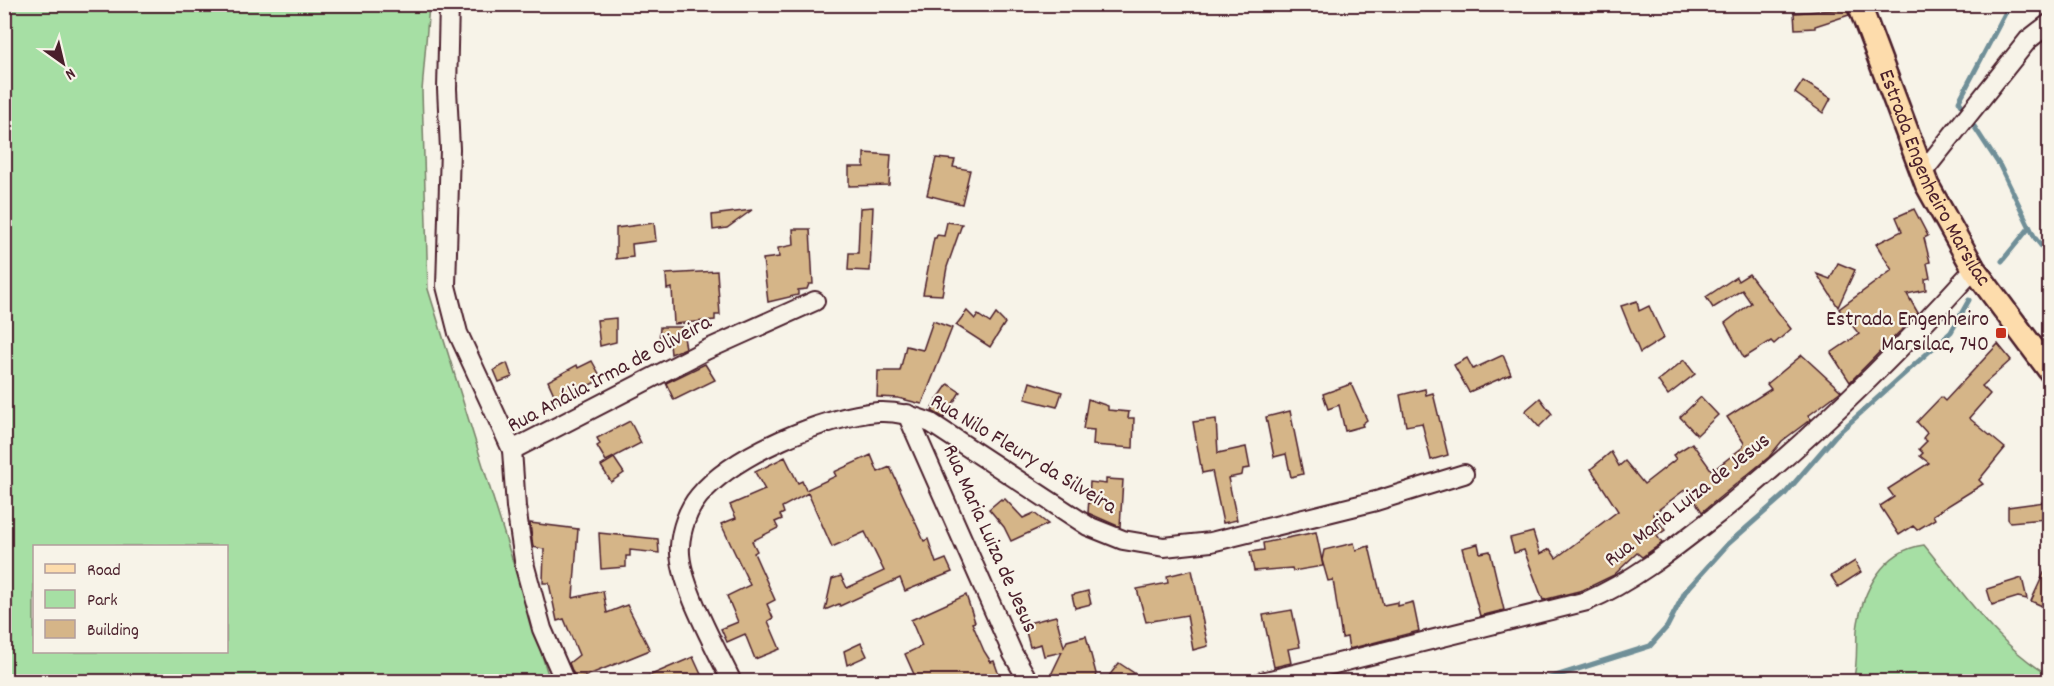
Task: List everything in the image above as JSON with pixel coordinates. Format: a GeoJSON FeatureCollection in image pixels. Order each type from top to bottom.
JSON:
{"type":"FeatureCollection","features":[{"type":"Feature","properties":{"kind":"main road","name":"Estrada Engenheiro Marsilac"},"geometry":{"type":"LineString","coordinates":[[1859,4],[1922,172],[1974,269],[2049,371]]}},
{"type":"Feature","properties":{"kind":"street"},"geometry":{"type":"LineString","coordinates":[[449,4],[447,89],[450,149],[446,286],[458,333],[512,450]]}},
{"type":"Feature","properties":{"kind":"street"},"geometry":{"type":"LineString","coordinates":[[1922,172],[2028,40],[2049,22]]}},
{"type":"Feature","properties":{"kind":"street","name":"Rua Maria Luiza de Jesus"},"geometry":{"type":"LineString","coordinates":[[1262,681],[1587,601],[1626,582],[1653,564],[1752,487],[1887,363],[1974,269]]}},
{"type":"Feature","properties":{"kind":"street","name":"Rua Anália Irma de Oliveira"},"geometry":{"type":"LineString","coordinates":[[565,681],[542,629],[525,567],[516,507],[512,450],[706,350],[815,301]]}},
{"type":"Feature","properties":{"kind":"street","name":"Rua Nilo Fleury da Silveira"},"geometry":{"type":"LineString","coordinates":[[732,681],[685,575],[680,549],[682,527],[698,497],[721,474],[780,440],[843,418],[878,412],[907,414],[956,437],[1088,526],[1123,540],[1164,547],[1210,542],[1376,501],[1464,474]]}},
{"type":"Feature","properties":{"kind":"street","name":"Rua Maria Luiza de Jesus"},"geometry":{"type":"LineString","coordinates":[[907,414],[1013,654],[1029,681]]}},
{"type":"Feature","properties":{"kind":"green space"},"geometry":{"type":"Polygon","coordinates":[[[4,5],[429,5],[422,91],[428,289],[550,681],[5,681],[4,5]]]}},
{"type":"Feature","properties":{"kind":"green space"},"geometry":{"type":"Polygon","coordinates":[[[1924,545],[1981,616],[2013,649],[2049,675],[2049,681],[1853,681],[1857,630],[1870,587],[1886,564],[1897,555],[1910,548],[1924,545]]]}},
{"type":"Feature","properties":{"kind":"building"},"geometry":{"type":"Polygon","coordinates":[[[1846,9],[1849,15],[1815,26],[1815,28],[1795,29],[1794,13],[1846,9]]]}},
{"type":"Feature","properties":{"kind":"building"},"geometry":{"type":"Polygon","coordinates":[[[1803,81],[1831,98],[1823,113],[1795,93],[1803,81]]]}},
{"type":"Feature","properties":{"kind":"building"},"geometry":{"type":"Polygon","coordinates":[[[864,153],[891,155],[889,185],[849,186],[849,167],[864,167],[864,153]]]}},
{"type":"Feature","properties":{"kind":"building"},"geometry":{"type":"Polygon","coordinates":[[[936,158],[955,160],[953,167],[970,170],[962,204],[927,195],[936,158]]]}},
{"type":"Feature","properties":{"kind":"building"},"geometry":{"type":"Polygon","coordinates":[[[873,207],[870,271],[848,270],[849,253],[858,253],[860,208],[873,207]]]}},
{"type":"Feature","properties":{"kind":"building"},"geometry":{"type":"Polygon","coordinates":[[[1914,209],[1928,236],[1924,238],[1930,262],[1927,263],[1930,278],[1925,279],[1926,290],[1907,294],[1918,313],[1850,382],[1831,353],[1859,334],[1839,309],[1892,270],[1876,244],[1902,231],[1896,217],[1914,209]]]}},
{"type":"Feature","properties":{"kind":"building"},"geometry":{"type":"Polygon","coordinates":[[[752,210],[727,228],[713,230],[712,215],[752,210]]]}},
{"type":"Feature","properties":{"kind":"building"},"geometry":{"type":"Polygon","coordinates":[[[947,222],[962,224],[947,267],[942,295],[923,294],[934,238],[937,235],[944,236],[947,222]]]}},
{"type":"Feature","properties":{"kind":"building"},"geometry":{"type":"Polygon","coordinates":[[[654,223],[656,241],[632,244],[633,257],[616,259],[616,228],[654,223]]]}},
{"type":"Feature","properties":{"kind":"building"},"geometry":{"type":"Polygon","coordinates":[[[793,229],[810,229],[813,284],[809,284],[807,289],[798,290],[798,295],[768,302],[763,259],[779,257],[778,248],[794,245],[793,229]]]}},
{"type":"Feature","properties":{"kind":"building"},"geometry":{"type":"Polygon","coordinates":[[[1838,263],[1855,270],[1838,307],[1817,274],[1830,279],[1838,263]]]}},
{"type":"Feature","properties":{"kind":"building"},"geometry":{"type":"Polygon","coordinates":[[[717,271],[720,315],[715,315],[715,320],[674,324],[672,288],[667,289],[666,274],[717,271]]]}},
{"type":"Feature","properties":{"kind":"building"},"geometry":{"type":"Polygon","coordinates":[[[1749,274],[1791,329],[1774,344],[1771,341],[1744,358],[1725,323],[1751,303],[1742,290],[1713,308],[1706,297],[1736,277],[1738,281],[1749,274]]]}},
{"type":"Feature","properties":{"kind":"building"},"geometry":{"type":"Polygon","coordinates":[[[1637,301],[1639,311],[1649,306],[1664,338],[1640,353],[1621,306],[1637,301]]]}},
{"type":"Feature","properties":{"kind":"building"},"geometry":{"type":"Polygon","coordinates":[[[967,311],[975,319],[978,315],[990,323],[996,314],[1005,323],[990,347],[956,325],[967,311]]]}},
{"type":"Feature","properties":{"kind":"building"},"geometry":{"type":"Polygon","coordinates":[[[616,318],[616,342],[600,346],[597,320],[616,318]]]}},
{"type":"Feature","properties":{"kind":"building"},"geometry":{"type":"Polygon","coordinates":[[[933,321],[952,328],[922,404],[898,398],[877,397],[878,371],[900,371],[906,346],[923,350],[933,321]]]}},
{"type":"Feature","properties":{"kind":"building"},"geometry":{"type":"Polygon","coordinates":[[[660,327],[682,327],[686,348],[671,354],[670,344],[659,344],[660,327]]]}},
{"type":"Feature","properties":{"kind":"building"},"geometry":{"type":"Polygon","coordinates":[[[1998,344],[2011,360],[1982,386],[1990,394],[1969,418],[2005,448],[1979,480],[1983,484],[1933,515],[1935,519],[1917,530],[1913,526],[1899,535],[1880,506],[1894,497],[1888,489],[1929,463],[1920,456],[1923,453],[1919,449],[1927,441],[1923,438],[1927,433],[1917,422],[1941,397],[1945,401],[1998,344]]]}},
{"type":"Feature","properties":{"kind":"building"},"geometry":{"type":"Polygon","coordinates":[[[1503,355],[1511,374],[1469,392],[1454,365],[1467,358],[1473,369],[1503,355]]]}},
{"type":"Feature","properties":{"kind":"building"},"geometry":{"type":"Polygon","coordinates":[[[1802,355],[1841,391],[1808,416],[1811,419],[1782,441],[1769,457],[1702,512],[1687,488],[1653,514],[1665,530],[1657,536],[1662,543],[1642,557],[1637,553],[1614,575],[1583,590],[1543,600],[1524,550],[1514,553],[1510,538],[1533,532],[1540,554],[1550,549],[1556,558],[1618,511],[1591,469],[1611,452],[1619,466],[1625,461],[1644,484],[1676,459],[1673,455],[1692,443],[1712,471],[1743,447],[1744,443],[1727,417],[1771,389],[1767,384],[1802,355]]]}},
{"type":"Feature","properties":{"kind":"building"},"geometry":{"type":"Polygon","coordinates":[[[1684,360],[1695,374],[1668,395],[1658,381],[1684,360]]]}},
{"type":"Feature","properties":{"kind":"building"},"geometry":{"type":"Polygon","coordinates":[[[592,361],[602,379],[557,401],[548,381],[577,365],[578,368],[592,361]]]}},
{"type":"Feature","properties":{"kind":"building"},"geometry":{"type":"Polygon","coordinates":[[[507,363],[512,377],[499,382],[494,370],[507,363]]]}},
{"type":"Feature","properties":{"kind":"building"},"geometry":{"type":"Polygon","coordinates":[[[705,364],[715,380],[674,400],[666,383],[705,364]]]}},
{"type":"Feature","properties":{"kind":"building"},"geometry":{"type":"Polygon","coordinates":[[[1030,382],[1062,392],[1057,407],[1025,399],[1030,382]]]}},
{"type":"Feature","properties":{"kind":"building"},"geometry":{"type":"Polygon","coordinates":[[[948,384],[960,392],[944,418],[932,411],[935,407],[932,407],[948,384]]]}},
{"type":"Feature","properties":{"kind":"building"},"geometry":{"type":"Polygon","coordinates":[[[1351,384],[1367,420],[1362,424],[1363,426],[1345,431],[1339,405],[1328,409],[1323,394],[1351,384]]]}},
{"type":"Feature","properties":{"kind":"building"},"geometry":{"type":"Polygon","coordinates":[[[1425,389],[1426,395],[1433,393],[1448,455],[1431,460],[1422,423],[1406,426],[1400,395],[1425,389]]]}},
{"type":"Feature","properties":{"kind":"building"},"geometry":{"type":"Polygon","coordinates":[[[1701,397],[1718,415],[1697,435],[1680,417],[1701,397]]]}},
{"type":"Feature","properties":{"kind":"building"},"geometry":{"type":"Polygon","coordinates":[[[1540,398],[1552,414],[1539,427],[1525,411],[1540,398]]]}},
{"type":"Feature","properties":{"kind":"building"},"geometry":{"type":"Polygon","coordinates":[[[1088,399],[1108,406],[1108,410],[1129,412],[1128,418],[1134,418],[1133,448],[1093,445],[1094,430],[1083,429],[1088,399]]]}},
{"type":"Feature","properties":{"kind":"building"},"geometry":{"type":"Polygon","coordinates":[[[1290,411],[1303,474],[1291,477],[1286,454],[1274,457],[1266,417],[1290,411]]]}},
{"type":"Feature","properties":{"kind":"building"},"geometry":{"type":"Polygon","coordinates":[[[1216,419],[1218,453],[1246,447],[1250,468],[1243,469],[1242,475],[1228,478],[1237,520],[1223,523],[1212,471],[1202,473],[1193,422],[1216,419]]]}},
{"type":"Feature","properties":{"kind":"building"},"geometry":{"type":"Polygon","coordinates":[[[630,421],[641,443],[606,461],[597,446],[600,444],[597,438],[630,421]]]}},
{"type":"Feature","properties":{"kind":"building"},"geometry":{"type":"Polygon","coordinates":[[[871,455],[878,472],[890,467],[924,541],[928,539],[936,563],[946,559],[952,572],[905,591],[900,578],[840,606],[839,604],[825,610],[832,579],[841,576],[847,588],[884,571],[865,532],[832,547],[808,493],[782,507],[784,513],[780,515],[782,519],[775,522],[778,528],[752,541],[757,551],[754,553],[775,600],[767,604],[773,618],[768,621],[780,649],[755,659],[745,634],[727,642],[721,629],[738,622],[727,596],[750,585],[721,524],[736,518],[730,505],[765,490],[755,472],[785,457],[798,483],[802,481],[806,490],[836,476],[834,472],[871,455]]]}},
{"type":"Feature","properties":{"kind":"building"},"geometry":{"type":"Polygon","coordinates":[[[614,458],[624,473],[611,482],[601,466],[614,458]]]}},
{"type":"Feature","properties":{"kind":"building"},"geometry":{"type":"Polygon","coordinates":[[[1106,479],[1123,480],[1120,527],[1088,513],[1090,482],[1106,484],[1106,479]]]}},
{"type":"Feature","properties":{"kind":"building"},"geometry":{"type":"Polygon","coordinates":[[[1001,499],[1002,501],[1005,499],[1023,518],[1034,513],[1048,524],[1011,541],[1004,527],[989,509],[1001,499]]]}},
{"type":"Feature","properties":{"kind":"building"},"geometry":{"type":"Polygon","coordinates":[[[2044,502],[2045,519],[2010,522],[2008,519],[2008,507],[2044,502]]]}},
{"type":"Feature","properties":{"kind":"building"},"geometry":{"type":"Polygon","coordinates":[[[530,523],[578,529],[573,598],[603,591],[607,613],[627,605],[650,650],[576,680],[569,663],[579,655],[564,619],[557,621],[549,583],[543,583],[544,549],[533,547],[530,523]]]}},
{"type":"Feature","properties":{"kind":"building"},"geometry":{"type":"Polygon","coordinates":[[[1316,532],[1323,566],[1293,571],[1292,568],[1254,571],[1250,552],[1264,550],[1263,543],[1316,532]]]}},
{"type":"Feature","properties":{"kind":"building"},"geometry":{"type":"Polygon","coordinates":[[[599,533],[658,539],[659,553],[630,550],[630,556],[626,556],[626,567],[601,569],[599,533]]]}},
{"type":"Feature","properties":{"kind":"building"},"geometry":{"type":"Polygon","coordinates":[[[1354,543],[1356,550],[1369,546],[1383,605],[1398,602],[1398,606],[1413,602],[1419,631],[1349,649],[1347,637],[1342,638],[1333,580],[1328,581],[1322,560],[1324,550],[1354,543]]]}},
{"type":"Feature","properties":{"kind":"building"},"geometry":{"type":"Polygon","coordinates":[[[1478,544],[1480,553],[1490,551],[1504,610],[1480,616],[1462,548],[1478,544]]]}},
{"type":"Feature","properties":{"kind":"building"},"geometry":{"type":"Polygon","coordinates":[[[1855,561],[1861,572],[1838,587],[1831,576],[1855,561]]]}},
{"type":"Feature","properties":{"kind":"building"},"geometry":{"type":"Polygon","coordinates":[[[2049,562],[2049,609],[2031,601],[2049,562]]]}},
{"type":"Feature","properties":{"kind":"building"},"geometry":{"type":"Polygon","coordinates":[[[1192,570],[1208,646],[1193,650],[1187,615],[1146,622],[1137,589],[1168,583],[1167,576],[1192,570]]]}},
{"type":"Feature","properties":{"kind":"building"},"geometry":{"type":"Polygon","coordinates":[[[2022,578],[2027,599],[2018,597],[1992,605],[1987,589],[2022,578]]]}},
{"type":"Feature","properties":{"kind":"building"},"geometry":{"type":"Polygon","coordinates":[[[1088,591],[1091,604],[1075,608],[1072,595],[1088,591]]]}},
{"type":"Feature","properties":{"kind":"building"},"geometry":{"type":"Polygon","coordinates":[[[966,595],[975,622],[972,623],[984,651],[991,662],[994,661],[1001,681],[917,681],[905,654],[922,646],[911,620],[966,595]]]}},
{"type":"Feature","properties":{"kind":"building"},"geometry":{"type":"Polygon","coordinates":[[[1292,610],[1300,647],[1288,649],[1291,663],[1274,667],[1263,615],[1292,610]]]}},
{"type":"Feature","properties":{"kind":"building"},"geometry":{"type":"Polygon","coordinates":[[[1056,616],[1064,647],[1067,641],[1086,636],[1098,681],[1048,681],[1062,652],[1044,656],[1041,644],[1030,647],[1024,624],[1056,616]]]}},
{"type":"Feature","properties":{"kind":"building"},"geometry":{"type":"Polygon","coordinates":[[[861,643],[867,656],[847,665],[844,651],[861,643]]]}},
{"type":"Feature","properties":{"kind":"building"},"geometry":{"type":"Polygon","coordinates":[[[693,657],[704,681],[637,681],[693,657]]]}},
{"type":"Feature","properties":{"kind":"building"},"geometry":{"type":"Polygon","coordinates":[[[1119,663],[1134,673],[1128,681],[1105,681],[1119,663]]]}},
{"type":"Feature","properties":{"kind":"waterway"},"geometry":{"type":"LineString","coordinates":[[1966,112],[1959,101],[2010,4]]}},
{"type":"Feature","properties":{"kind":"waterway"},"geometry":{"type":"LineString","coordinates":[[1970,120],[2000,166],[2035,238],[2050,257]]}},
{"type":"Feature","properties":{"kind":"waterway"},"geometry":{"type":"LineString","coordinates":[[2002,261],[2029,228]]}},
{"type":"Feature","properties":{"kind":"waterway"},"geometry":{"type":"LineString","coordinates":[[1537,682],[1650,646],[1667,627],[1685,592],[1728,544],[1784,495],[1835,436],[1951,332],[1969,300]]}},
{"type":"Feature","properties":{"kind":"place","name":"Estrada Engenheiro Marsilac, 740"},"geometry":{"type":"Point","coordinates":[2001,333]}}]}
